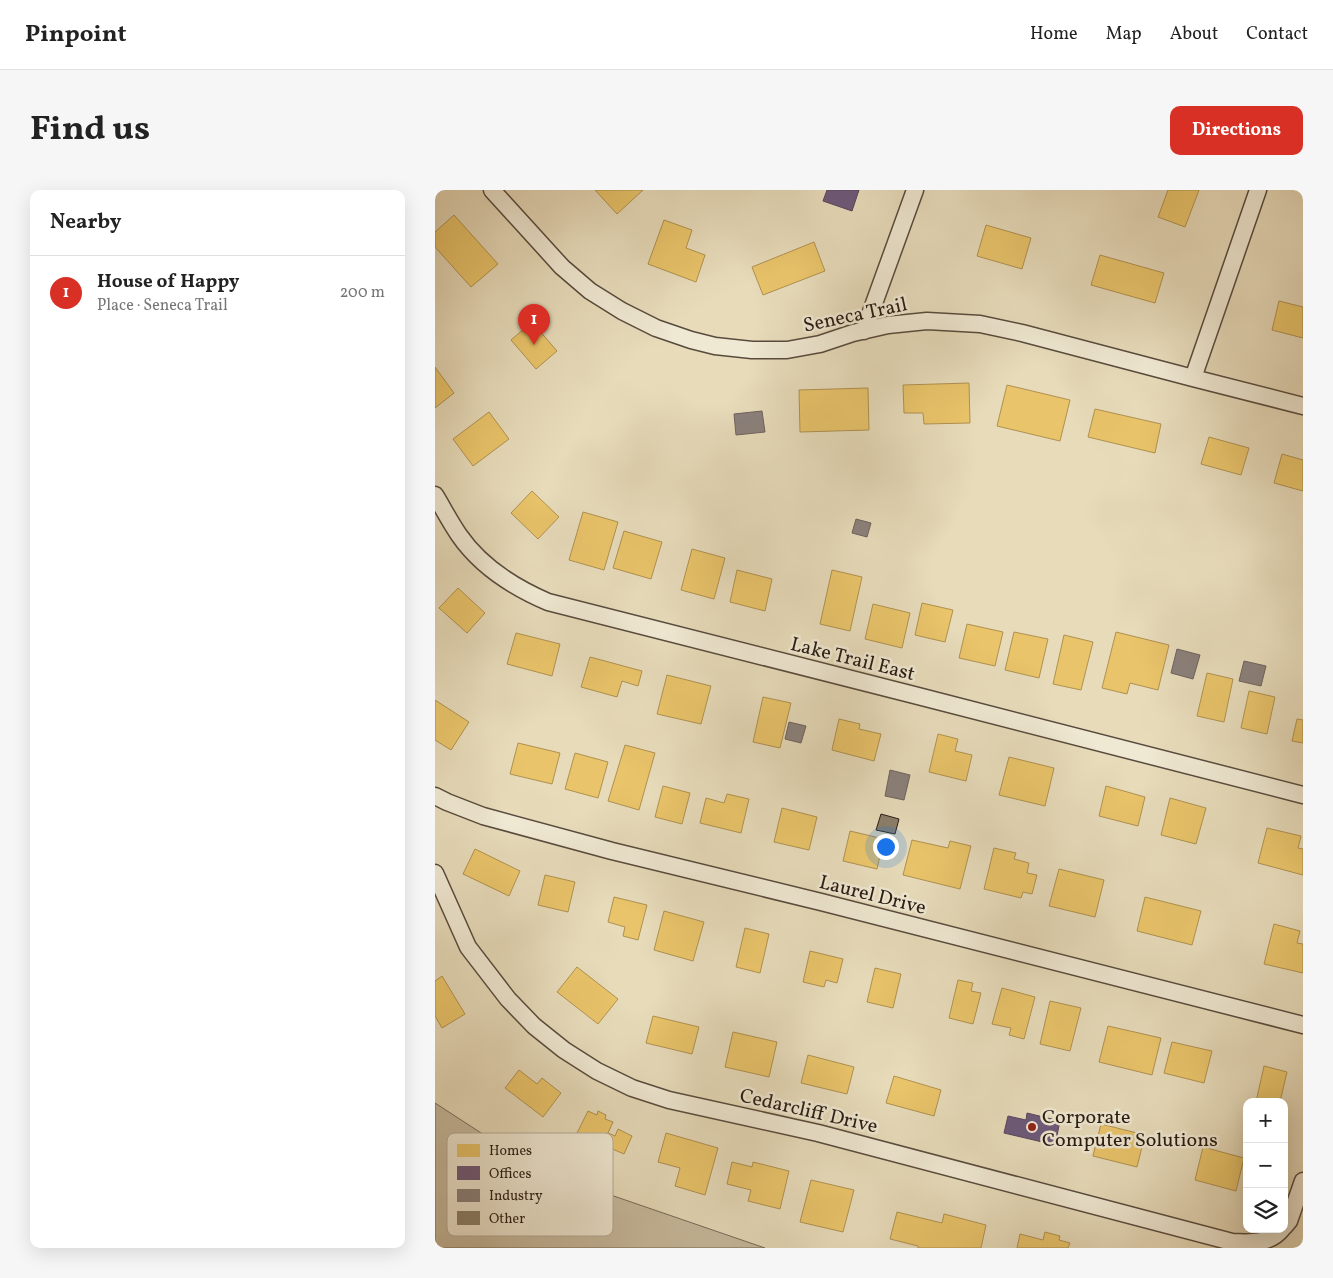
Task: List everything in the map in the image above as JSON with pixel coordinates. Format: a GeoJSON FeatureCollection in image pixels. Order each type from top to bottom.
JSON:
{"type":"FeatureCollection","features":[{"type":"Feature","properties":{"kind":"street","name":"Seneca Trail"},"geometry":{"type":"LineString","coordinates":[[492,190],[561,267],[590,291],[622,311],[656,328],[691,340],[715,346],[751,350],[787,350],[820,344],[853,333],[889,325],[927,321],[980,324],[1022,333],[1303,406]]}},
{"type":"Feature","properties":{"kind":"street"},"geometry":{"type":"LineString","coordinates":[[864,331],[915,190]]}},
{"type":"Feature","properties":{"kind":"street"},"geometry":{"type":"LineString","coordinates":[[1193,378],[1258,190]]}},
{"type":"Feature","properties":{"kind":"street","name":"Lake Trail East"},"geometry":{"type":"LineString","coordinates":[[435,495],[459,535],[476,556],[497,575],[522,590],[548,602],[1303,795]]}},
{"type":"Feature","properties":{"kind":"street","name":"Laurel Drive"},"geometry":{"type":"LineString","coordinates":[[435,796],[483,816],[613,851],[1303,1025]]}},
{"type":"Feature","properties":{"kind":"street","name":"Cedarcliff Drive"},"geometry":{"type":"LineString","coordinates":[[435,873],[468,946],[508,999],[534,1026],[564,1050],[597,1071],[632,1088],[669,1100],[818,1133],[1232,1242],[1250,1243],[1267,1240],[1278,1233]]}},
{"type":"Feature","properties":{"kind":"street"},"geometry":{"type":"LineString","coordinates":[[1288,1222],[1303,1181]]}},
{"type":"Feature","properties":{"kind":"shaded area"},"geometry":{"type":"Polygon","coordinates":[[[435,1103],[481,1133],[447,1133],[447,1236],[613,1236],[613,1196],[765,1248],[435,1248],[435,1103]]]}},
{"type":"Feature","properties":{"kind":"building: Homes"},"geometry":{"type":"Polygon","coordinates":[[[595,190],[643,190],[617,214],[595,190]]]}},
{"type":"Feature","properties":{"kind":"building: Homes"},"geometry":{"type":"Polygon","coordinates":[[[1168,190],[1199,190],[1185,227],[1158,217],[1168,190]]]}},
{"type":"Feature","properties":{"kind":"building: Homes"},"geometry":{"type":"Polygon","coordinates":[[[454,215],[498,264],[471,287],[435,247],[435,232],[454,215]]]}},
{"type":"Feature","properties":{"kind":"building: Homes"},"geometry":{"type":"Polygon","coordinates":[[[664,220],[692,230],[686,248],[705,255],[696,282],[648,264],[664,220]]]}},
{"type":"Feature","properties":{"kind":"building: Homes"},"geometry":{"type":"Polygon","coordinates":[[[986,225],[1031,238],[1022,269],[977,256],[986,225]]]}},
{"type":"Feature","properties":{"kind":"building: Homes"},"geometry":{"type":"Polygon","coordinates":[[[814,242],[825,271],[763,295],[752,267],[814,242]]]}},
{"type":"Feature","properties":{"kind":"building: Homes"},"geometry":{"type":"Polygon","coordinates":[[[1100,255],[1164,273],[1155,303],[1091,285],[1100,255]]]}},
{"type":"Feature","properties":{"kind":"building: Homes"},"geometry":{"type":"Polygon","coordinates":[[[1279,301],[1303,307],[1303,338],[1272,330],[1279,301]]]}},
{"type":"Feature","properties":{"kind":"building: Homes"},"geometry":{"type":"Polygon","coordinates":[[[532,322],[557,351],[536,369],[511,340],[532,322]]]}},
{"type":"Feature","properties":{"kind":"building: Homes"},"geometry":{"type":"Polygon","coordinates":[[[435,367],[454,393],[435,408],[435,367]]]}},
{"type":"Feature","properties":{"kind":"building: Homes"},"geometry":{"type":"Polygon","coordinates":[[[969,383],[970,423],[924,424],[923,413],[904,413],[903,385],[969,383]]]}},
{"type":"Feature","properties":{"kind":"building: Homes"},"geometry":{"type":"Polygon","coordinates":[[[1007,385],[1070,400],[1060,441],[997,426],[1007,385]]]}},
{"type":"Feature","properties":{"kind":"building: Homes"},"geometry":{"type":"Polygon","coordinates":[[[868,388],[869,430],[800,432],[799,390],[868,388]]]}},
{"type":"Feature","properties":{"kind":"building: Homes"},"geometry":{"type":"Polygon","coordinates":[[[1095,409],[1161,424],[1155,453],[1088,437],[1095,409]]]}},
{"type":"Feature","properties":{"kind":"building: Homes"},"geometry":{"type":"Polygon","coordinates":[[[489,412],[509,439],[473,466],[453,439],[489,412]]]}},
{"type":"Feature","properties":{"kind":"building: Homes"},"geometry":{"type":"Polygon","coordinates":[[[1209,437],[1249,448],[1241,475],[1201,464],[1209,437]]]}},
{"type":"Feature","properties":{"kind":"building: Homes"},"geometry":{"type":"Polygon","coordinates":[[[1282,454],[1303,460],[1303,491],[1274,483],[1282,454]]]}},
{"type":"Feature","properties":{"kind":"building: Homes"},"geometry":{"type":"Polygon","coordinates":[[[532,491],[559,517],[538,539],[511,513],[532,491]]]}},
{"type":"Feature","properties":{"kind":"building: Homes"},"geometry":{"type":"Polygon","coordinates":[[[583,512],[618,522],[604,570],[569,560],[583,512]]]}},
{"type":"Feature","properties":{"kind":"building: Homes"},"geometry":{"type":"Polygon","coordinates":[[[624,531],[662,542],[651,579],[613,568],[624,531]]]}},
{"type":"Feature","properties":{"kind":"building: Homes"},"geometry":{"type":"Polygon","coordinates":[[[692,549],[725,558],[714,599],[681,590],[692,549]]]}},
{"type":"Feature","properties":{"kind":"building: Homes"},"geometry":{"type":"Polygon","coordinates":[[[737,570],[772,579],[765,611],[730,602],[737,570]]]}},
{"type":"Feature","properties":{"kind":"building: Homes"},"geometry":{"type":"Polygon","coordinates":[[[832,570],[862,577],[850,631],[820,624],[832,570]]]}},
{"type":"Feature","properties":{"kind":"building: Homes"},"geometry":{"type":"Polygon","coordinates":[[[458,588],[485,613],[467,633],[439,608],[458,588]]]}},
{"type":"Feature","properties":{"kind":"building: Homes"},"geometry":{"type":"Polygon","coordinates":[[[922,603],[953,610],[945,642],[915,635],[922,603]]]}},
{"type":"Feature","properties":{"kind":"building: Homes"},"geometry":{"type":"Polygon","coordinates":[[[873,604],[910,613],[902,648],[865,639],[873,604]]]}},
{"type":"Feature","properties":{"kind":"building: Homes"},"geometry":{"type":"Polygon","coordinates":[[[967,624],[1003,632],[995,666],[959,658],[967,624]]]}},
{"type":"Feature","properties":{"kind":"building: Homes"},"geometry":{"type":"Polygon","coordinates":[[[1014,632],[1048,639],[1039,678],[1005,670],[1014,632]]]}},
{"type":"Feature","properties":{"kind":"building: Homes"},"geometry":{"type":"Polygon","coordinates":[[[1116,632],[1169,645],[1158,690],[1130,683],[1127,694],[1102,688],[1116,632]]]}},
{"type":"Feature","properties":{"kind":"building: Homes"},"geometry":{"type":"Polygon","coordinates":[[[516,633],[560,644],[552,676],[507,664],[516,633]]]}},
{"type":"Feature","properties":{"kind":"building: Homes"},"geometry":{"type":"Polygon","coordinates":[[[1064,635],[1093,642],[1081,690],[1053,684],[1064,635]]]}},
{"type":"Feature","properties":{"kind":"building: Homes"},"geometry":{"type":"Polygon","coordinates":[[[590,657],[642,671],[638,686],[622,681],[617,697],[581,687],[590,657]]]}},
{"type":"Feature","properties":{"kind":"building: Homes"},"geometry":{"type":"Polygon","coordinates":[[[1207,673],[1233,679],[1224,722],[1197,716],[1207,673]]]}},
{"type":"Feature","properties":{"kind":"building: Homes"},"geometry":{"type":"Polygon","coordinates":[[[667,675],[711,686],[701,724],[657,714],[667,675]]]}},
{"type":"Feature","properties":{"kind":"building: Homes"},"geometry":{"type":"Polygon","coordinates":[[[1249,691],[1275,697],[1267,734],[1241,728],[1249,691]]]}},
{"type":"Feature","properties":{"kind":"building: Homes"},"geometry":{"type":"Polygon","coordinates":[[[763,697],[791,703],[780,748],[753,742],[763,697]]]}},
{"type":"Feature","properties":{"kind":"building: Homes"},"geometry":{"type":"Polygon","coordinates":[[[435,700],[469,722],[451,750],[435,740],[435,700]]]}},
{"type":"Feature","properties":{"kind":"building: Homes"},"geometry":{"type":"Polygon","coordinates":[[[839,719],[860,724],[859,729],[881,734],[874,761],[832,750],[839,719]]]}},
{"type":"Feature","properties":{"kind":"building: Homes"},"geometry":{"type":"Polygon","coordinates":[[[1297,719],[1303,720],[1303,743],[1292,741],[1297,719]]]}},
{"type":"Feature","properties":{"kind":"building: Homes"},"geometry":{"type":"Polygon","coordinates":[[[938,734],[958,739],[955,751],[972,755],[966,781],[929,772],[938,734]]]}},
{"type":"Feature","properties":{"kind":"building: Homes"},"geometry":{"type":"Polygon","coordinates":[[[518,743],[560,753],[552,784],[510,774],[518,743]]]}},
{"type":"Feature","properties":{"kind":"building: Homes"},"geometry":{"type":"Polygon","coordinates":[[[625,745],[655,753],[639,810],[608,801],[625,745]]]}},
{"type":"Feature","properties":{"kind":"building: Homes"},"geometry":{"type":"Polygon","coordinates":[[[575,753],[608,762],[598,798],[565,789],[575,753]]]}},
{"type":"Feature","properties":{"kind":"building: Homes"},"geometry":{"type":"Polygon","coordinates":[[[1009,757],[1054,768],[1045,806],[999,795],[1009,757]]]}},
{"type":"Feature","properties":{"kind":"building: Homes"},"geometry":{"type":"Polygon","coordinates":[[[663,786],[690,793],[682,824],[655,817],[663,786]]]}},
{"type":"Feature","properties":{"kind":"building: Homes"},"geometry":{"type":"Polygon","coordinates":[[[1106,786],[1145,797],[1138,826],[1099,816],[1106,786]]]}},
{"type":"Feature","properties":{"kind":"building: Homes"},"geometry":{"type":"Polygon","coordinates":[[[727,794],[749,799],[741,833],[700,823],[706,798],[724,803],[727,794]]]}},
{"type":"Feature","properties":{"kind":"building: Homes"},"geometry":{"type":"Polygon","coordinates":[[[1170,798],[1206,808],[1196,844],[1161,835],[1170,798]]]}},
{"type":"Feature","properties":{"kind":"building: Homes"},"geometry":{"type":"Polygon","coordinates":[[[782,808],[817,817],[809,850],[774,842],[782,808]]]}},
{"type":"Feature","properties":{"kind":"building: Homes"},"geometry":{"type":"Polygon","coordinates":[[[1267,828],[1301,836],[1298,848],[1303,849],[1303,875],[1258,863],[1267,828]]]}},
{"type":"Feature","properties":{"kind":"building: Homes"},"geometry":{"type":"Polygon","coordinates":[[[850,831],[884,839],[877,869],[843,861],[850,831]]]}},
{"type":"Feature","properties":{"kind":"building: Homes"},"geometry":{"type":"Polygon","coordinates":[[[912,840],[948,848],[950,841],[971,846],[960,889],[903,875],[912,840]]]}},
{"type":"Feature","properties":{"kind":"building: Homes"},"geometry":{"type":"Polygon","coordinates":[[[994,848],[1016,853],[1014,859],[1029,863],[1027,873],[1037,875],[1032,894],[1023,892],[1021,898],[984,889],[994,848]]]}},
{"type":"Feature","properties":{"kind":"building: Homes"},"geometry":{"type":"Polygon","coordinates":[[[475,849],[520,871],[509,896],[463,874],[475,849]]]}},
{"type":"Feature","properties":{"kind":"building: Homes"},"geometry":{"type":"Polygon","coordinates":[[[1059,869],[1104,880],[1095,917],[1049,906],[1059,869]]]}},
{"type":"Feature","properties":{"kind":"building: Homes"},"geometry":{"type":"Polygon","coordinates":[[[545,875],[575,882],[568,912],[538,905],[545,875]]]}},
{"type":"Feature","properties":{"kind":"building: Homes"},"geometry":{"type":"Polygon","coordinates":[[[614,897],[647,905],[638,940],[623,936],[625,927],[608,922],[614,897]]]}},
{"type":"Feature","properties":{"kind":"building: Homes"},"geometry":{"type":"Polygon","coordinates":[[[1145,897],[1201,911],[1192,945],[1137,931],[1145,897]]]}},
{"type":"Feature","properties":{"kind":"building: Homes"},"geometry":{"type":"Polygon","coordinates":[[[664,911],[704,922],[693,961],[654,950],[664,911]]]}},
{"type":"Feature","properties":{"kind":"building: Homes"},"geometry":{"type":"Polygon","coordinates":[[[1274,924],[1300,931],[1297,943],[1303,944],[1303,973],[1264,964],[1274,924]]]}},
{"type":"Feature","properties":{"kind":"building: Homes"},"geometry":{"type":"Polygon","coordinates":[[[745,928],[769,934],[760,973],[736,967],[745,928]]]}},
{"type":"Feature","properties":{"kind":"building: Homes"},"geometry":{"type":"Polygon","coordinates":[[[810,951],[843,959],[837,983],[826,980],[824,987],[803,982],[810,951]]]}},
{"type":"Feature","properties":{"kind":"building: Homes"},"geometry":{"type":"Polygon","coordinates":[[[577,967],[618,999],[598,1024],[557,992],[577,967]]]}},
{"type":"Feature","properties":{"kind":"building: Homes"},"geometry":{"type":"Polygon","coordinates":[[[875,968],[901,974],[893,1008],[867,1002],[875,968]]]}},
{"type":"Feature","properties":{"kind":"building: Homes"},"geometry":{"type":"Polygon","coordinates":[[[442,976],[465,1014],[442,1028],[435,1016],[435,981],[442,976]]]}},
{"type":"Feature","properties":{"kind":"building: Homes"},"geometry":{"type":"Polygon","coordinates":[[[958,980],[973,983],[971,991],[981,993],[973,1024],[949,1018],[958,980]]]}},
{"type":"Feature","properties":{"kind":"building: Homes"},"geometry":{"type":"Polygon","coordinates":[[[1002,988],[1035,997],[1024,1039],[1009,1035],[1011,1028],[992,1024],[1002,988]]]}},
{"type":"Feature","properties":{"kind":"building: Homes"},"geometry":{"type":"Polygon","coordinates":[[[1050,1001],[1081,1008],[1070,1051],[1040,1044],[1050,1001]]]}},
{"type":"Feature","properties":{"kind":"building: Homes"},"geometry":{"type":"Polygon","coordinates":[[[653,1016],[699,1027],[692,1054],[646,1043],[653,1016]]]}},
{"type":"Feature","properties":{"kind":"building: Homes"},"geometry":{"type":"Polygon","coordinates":[[[1108,1026],[1161,1038],[1152,1075],[1099,1062],[1108,1026]]]}},
{"type":"Feature","properties":{"kind":"building: Homes"},"geometry":{"type":"Polygon","coordinates":[[[733,1032],[777,1042],[769,1077],[725,1067],[733,1032]]]}},
{"type":"Feature","properties":{"kind":"building: Homes"},"geometry":{"type":"Polygon","coordinates":[[[1172,1042],[1212,1051],[1204,1083],[1164,1073],[1172,1042]]]}},
{"type":"Feature","properties":{"kind":"building: Homes"},"geometry":{"type":"Polygon","coordinates":[[[808,1055],[854,1067],[847,1094],[801,1083],[808,1055]]]}},
{"type":"Feature","properties":{"kind":"building: Homes"},"geometry":{"type":"Polygon","coordinates":[[[1264,1066],[1287,1072],[1281,1098],[1257,1098],[1264,1066]]]}},
{"type":"Feature","properties":{"kind":"building: Homes"},"geometry":{"type":"Polygon","coordinates":[[[519,1070],[537,1084],[542,1078],[561,1093],[543,1117],[505,1088],[519,1070]]]}},
{"type":"Feature","properties":{"kind":"building: Homes"},"geometry":{"type":"Polygon","coordinates":[[[894,1076],[941,1090],[934,1116],[886,1103],[894,1076]]]}},
{"type":"Feature","properties":{"kind":"building: Homes"},"geometry":{"type":"Polygon","coordinates":[[[588,1111],[597,1115],[598,1111],[606,1115],[605,1119],[613,1122],[608,1133],[577,1133],[588,1111]]]}},
{"type":"Feature","properties":{"kind":"building: Homes"},"geometry":{"type":"Polygon","coordinates":[[[1101,1124],[1145,1135],[1137,1167],[1093,1156],[1101,1124]]]}},
{"type":"Feature","properties":{"kind":"building: Homes"},"geometry":{"type":"Polygon","coordinates":[[[618,1129],[632,1136],[624,1154],[613,1149],[613,1135],[615,1136],[618,1129]]]}},
{"type":"Feature","properties":{"kind":"building: Homes"},"geometry":{"type":"Polygon","coordinates":[[[666,1133],[718,1148],[705,1195],[675,1186],[680,1168],[658,1162],[666,1133]]]}},
{"type":"Feature","properties":{"kind":"building: Homes"},"geometry":{"type":"Polygon","coordinates":[[[1203,1147],[1243,1158],[1236,1191],[1195,1180],[1203,1147]]]}},
{"type":"Feature","properties":{"kind":"building: Homes"},"geometry":{"type":"Polygon","coordinates":[[[732,1162],[752,1167],[753,1162],[789,1171],[780,1209],[748,1201],[751,1190],[727,1184],[732,1162]]]}},
{"type":"Feature","properties":{"kind":"building: Homes"},"geometry":{"type":"Polygon","coordinates":[[[811,1180],[854,1190],[843,1232],[800,1222],[811,1180]]]}},
{"type":"Feature","properties":{"kind":"building: Homes"},"geometry":{"type":"Polygon","coordinates":[[[897,1212],[942,1223],[944,1214],[986,1225],[981,1248],[918,1248],[918,1246],[890,1239],[897,1212]]]}},
{"type":"Feature","properties":{"kind":"building: Homes"},"geometry":{"type":"Polygon","coordinates":[[[1045,1232],[1060,1236],[1059,1240],[1070,1243],[1068,1248],[1017,1248],[1020,1234],[1043,1240],[1045,1232]]]}},
{"type":"Feature","properties":{"kind":"building: Offices"},"geometry":{"type":"Polygon","coordinates":[[[827,190],[859,190],[852,211],[823,201],[827,190]]]}},
{"type":"Feature","properties":{"kind":"building: Offices","name":"Corporate Computer Solutions"},"geometry":{"type":"Polygon","coordinates":[[[1027,1113],[1060,1121],[1055,1145],[1004,1133],[1008,1116],[1026,1120],[1027,1113]]]}},
{"type":"Feature","properties":{"kind":"building: Industry"},"geometry":{"type":"Polygon","coordinates":[[[762,411],[765,432],[736,435],[734,414],[762,411]]]}},
{"type":"Feature","properties":{"kind":"building: Industry"},"geometry":{"type":"Polygon","coordinates":[[[856,519],[871,523],[867,537],[852,533],[856,519]]]}},
{"type":"Feature","properties":{"kind":"building: Industry"},"geometry":{"type":"Polygon","coordinates":[[[1177,649],[1200,655],[1193,679],[1171,673],[1177,649]]]}},
{"type":"Feature","properties":{"kind":"building: Industry"},"geometry":{"type":"Polygon","coordinates":[[[1244,661],[1266,666],[1261,686],[1239,681],[1244,661]]]}},
{"type":"Feature","properties":{"kind":"building: Industry"},"geometry":{"type":"Polygon","coordinates":[[[789,722],[806,726],[801,743],[785,739],[789,722]]]}},
{"type":"Feature","properties":{"kind":"building: Industry"},"geometry":{"type":"Polygon","coordinates":[[[890,770],[910,775],[904,800],[885,796],[890,770]]]}},
{"type":"Feature","properties":{"kind":"building: Other"},"geometry":{"type":"Polygon","coordinates":[[[881,814],[899,819],[895,834],[876,830],[881,814]]]}},
{"type":"Feature","properties":{"kind":"place","name":"House of Happy"},"geometry":{"type":"Point","coordinates":[534,345]}},
{"type":"Feature","properties":{"kind":"place","name":"Corporate Computer Solutions"},"geometry":{"type":"Point","coordinates":[1032,1127]}}]}
